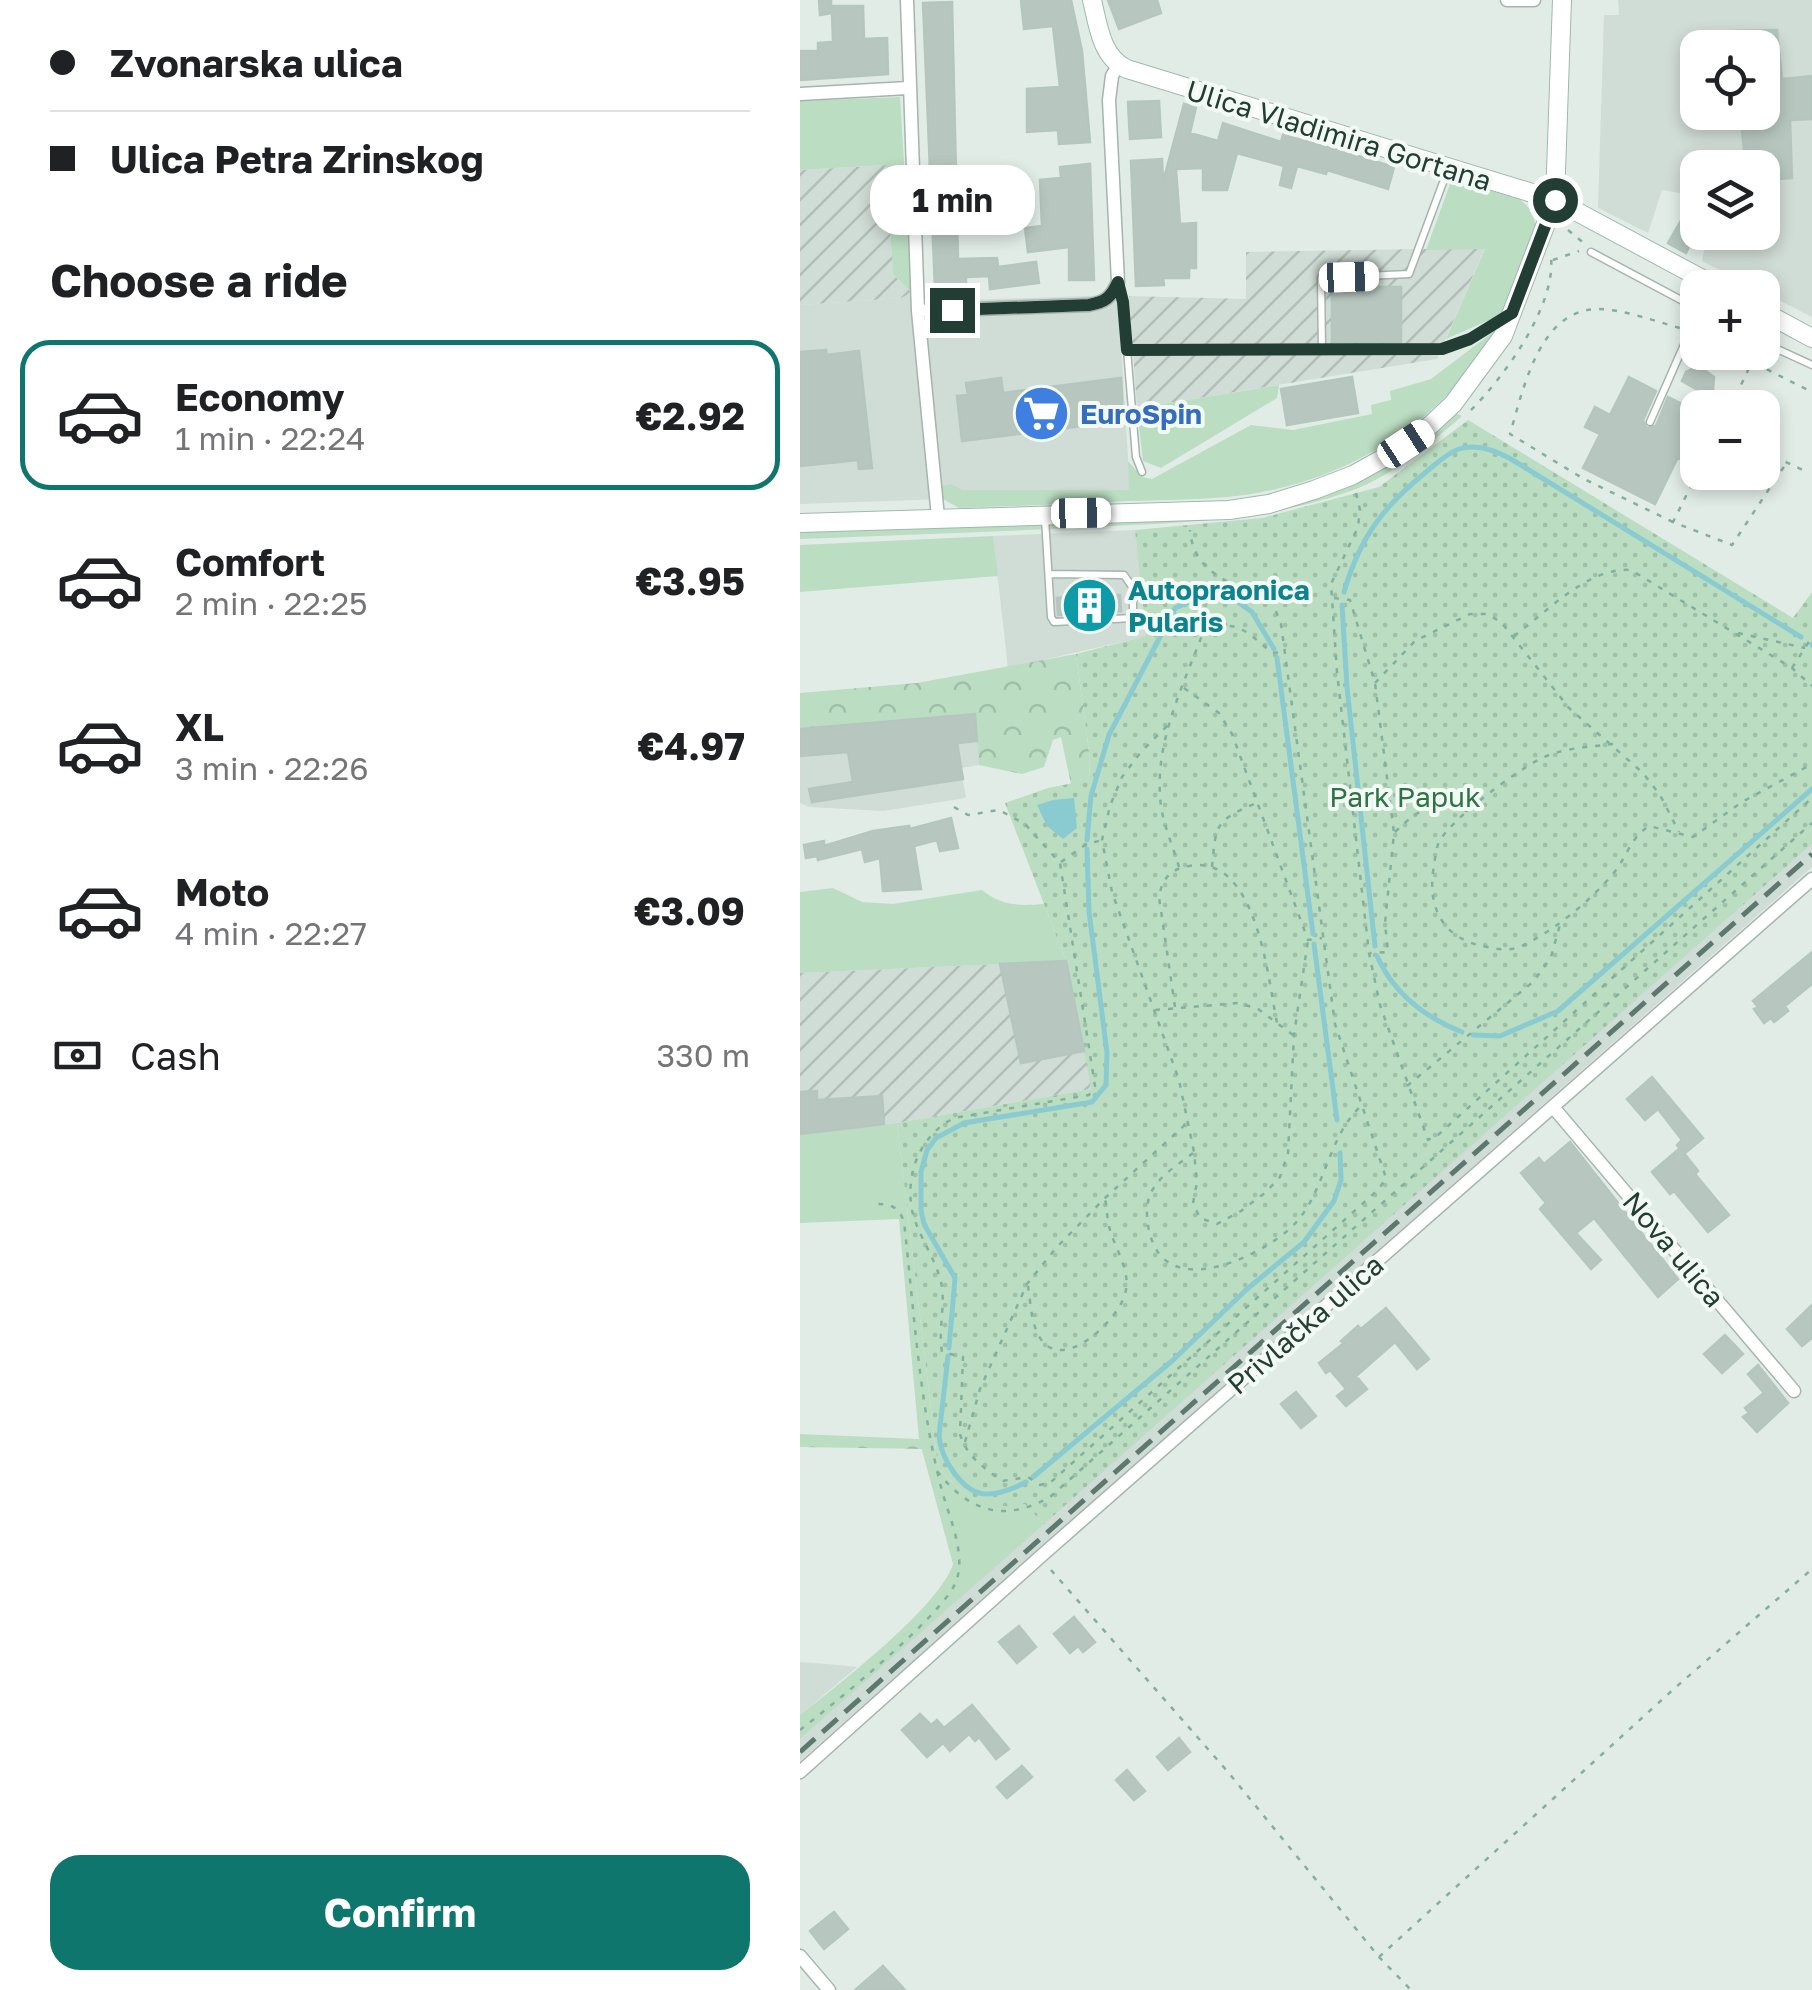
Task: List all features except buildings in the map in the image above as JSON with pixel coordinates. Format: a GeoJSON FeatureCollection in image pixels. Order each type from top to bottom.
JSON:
{"type":"FeatureCollection","features":[{"type":"Feature","properties":{"kind":"main road"},"geometry":{"type":"LineString","coordinates":[[1092,0],[1101,38],[1118,65]]}},
{"type":"Feature","properties":{"kind":"main road"},"geometry":{"type":"LineString","coordinates":[[800,522],[1229,510],[1269,504],[1353,475],[1424,432],[1453,404],[1503,336],[1555,200],[1562,0]]}},
{"type":"Feature","properties":{"kind":"main road","name":"Ulica Vladimira Gortana"},"geometry":{"type":"LineString","coordinates":[[1118,65],[1143,76],[1555,200],[1684,270]]}},
{"type":"Feature","properties":{"kind":"main road"},"geometry":{"type":"LineString","coordinates":[[1780,321],[1812,338]]}},
{"type":"Feature","properties":{"kind":"street"},"geometry":{"type":"LineString","coordinates":[[907,0],[918,311],[938,516]]}},
{"type":"Feature","properties":{"kind":"street"},"geometry":{"type":"LineString","coordinates":[[1507,0],[1534,0]]}},
{"type":"Feature","properties":{"kind":"street"},"geometry":{"type":"LineString","coordinates":[[918,311],[1089,305],[1104,302],[1113,293],[1118,282],[1109,100],[1112,76],[1118,65]]}},
{"type":"Feature","properties":{"kind":"street"},"geometry":{"type":"LineString","coordinates":[[800,94],[908,88]]}},
{"type":"Feature","properties":{"kind":"street","name":"Privlačka ulica"},"geometry":{"type":"LineString","coordinates":[[800,1772],[1040,1556],[1812,880]]}},
{"type":"Feature","properties":{"kind":"street","name":"Nova ulica"},"geometry":{"type":"LineString","coordinates":[[1553,1106],[1794,1391]]}},
{"type":"Feature","properties":{"kind":"street"},"geometry":{"type":"LineString","coordinates":[[800,1956],[829,1990]]}},
{"type":"Feature","properties":{"kind":"lane"},"geometry":{"type":"LineString","coordinates":[[1322,350],[1322,278],[1409,274],[1449,168]]}},
{"type":"Feature","properties":{"kind":"lane"},"geometry":{"type":"LineString","coordinates":[[1589,248],[1680,301]]}},
{"type":"Feature","properties":{"kind":"lane"},"geometry":{"type":"LineString","coordinates":[[1118,282],[1136,457],[1142,472]]}},
{"type":"Feature","properties":{"kind":"lane"},"geometry":{"type":"LineString","coordinates":[[1127,350],[1442,349],[1470,339],[1512,313]]}},
{"type":"Feature","properties":{"kind":"lane"},"geometry":{"type":"LineString","coordinates":[[1780,349],[1812,365]]}},
{"type":"Feature","properties":{"kind":"lane"},"geometry":{"type":"LineString","coordinates":[[1650,422],[1680,353]]}},
{"type":"Feature","properties":{"kind":"lane"},"geometry":{"type":"LineString","coordinates":[[1045,514],[1051,617],[1054,622],[1133,618],[1133,588],[1124,575],[1050,574]]}},
{"type":"Feature","properties":{"kind":"path"},"geometry":{"type":"LineString","coordinates":[[1560,232],[1568,230],[1582,214]]}},
{"type":"Feature","properties":{"kind":"path"},"geometry":{"type":"LineString","coordinates":[[1466,414],[1495,384],[1525,339],[1552,273],[1551,245]]}},
{"type":"Feature","properties":{"kind":"path"},"geometry":{"type":"LineString","coordinates":[[1552,261],[1589,248]]}},
{"type":"Feature","properties":{"kind":"path"},"geometry":{"type":"LineString","coordinates":[[1677,327],[1606,310],[1593,309],[1568,317],[1549,334],[1535,362],[1510,434],[1598,486],[1732,545],[1786,462]]}},
{"type":"Feature","properties":{"kind":"path"},"geometry":{"type":"LineString","coordinates":[[1768,370],[1812,392]]}},
{"type":"Feature","properties":{"kind":"path"},"geometry":{"type":"LineString","coordinates":[[1780,459],[1805,472]]}},
{"type":"Feature","properties":{"kind":"path"},"geometry":{"type":"LineString","coordinates":[[1344,495],[1365,486]]}},
{"type":"Feature","properties":{"kind":"path"},"geometry":{"type":"LineString","coordinates":[[1673,522],[1689,490]]}},
{"type":"Feature","properties":{"kind":"path"},"geometry":{"type":"LineString","coordinates":[[1356,491],[1358,526],[1332,584],[1336,672],[1369,953],[1380,1004],[1428,1140],[1438,1136],[1812,798]]}},
{"type":"Feature","properties":{"kind":"path"},"geometry":{"type":"LineString","coordinates":[[954,807],[968,815],[999,810],[1025,824],[1060,863],[1094,1091],[954,1118],[937,1127],[922,1144],[911,1180],[912,1210],[942,1287],[942,1352],[963,1357],[960,1434],[964,1446],[975,1462],[1002,1481],[1028,1476],[1040,1485],[1052,1482],[1380,1189],[1386,1178],[1335,1024],[1281,624],[1272,601],[1209,572],[1191,549],[1190,524]]}},
{"type":"Feature","properties":{"kind":"path"},"geometry":{"type":"LineString","coordinates":[[1513,637],[1594,576],[1612,569],[1631,570],[1792,668],[1812,686]]}},
{"type":"Feature","properties":{"kind":"path"},"geometry":{"type":"LineString","coordinates":[[1332,598],[1350,600],[1375,684],[1394,833],[1385,923],[1388,952],[1369,953]]}},
{"type":"Feature","properties":{"kind":"path"},"geometry":{"type":"LineString","coordinates":[[1375,684],[1415,641],[1470,614],[1487,614],[1502,622],[1570,708],[1643,773],[1660,795],[1680,834]]}},
{"type":"Feature","properties":{"kind":"path"},"geometry":{"type":"LineString","coordinates":[[1179,868],[1162,807],[1160,762],[1167,726],[1204,630],[1240,626],[1272,654],[1284,652]]}},
{"type":"Feature","properties":{"kind":"path"},"geometry":{"type":"LineString","coordinates":[[1733,632],[1805,648]]}},
{"type":"Feature","properties":{"kind":"path"},"geometry":{"type":"LineString","coordinates":[[1792,668],[1812,636]]}},
{"type":"Feature","properties":{"kind":"path"},"geometry":{"type":"LineString","coordinates":[[1167,726],[1122,777],[1102,840],[1112,892],[1180,1080],[1194,1152],[1197,1182],[1193,1203],[1200,1218],[1217,1224],[1241,1212],[1280,1177],[1288,1153],[1294,1036],[1308,940],[1232,734],[1219,713],[1183,687]]}},
{"type":"Feature","properties":{"kind":"path"},"geometry":{"type":"LineString","coordinates":[[1612,744],[1560,752],[1539,760],[1446,830],[1437,847],[1431,890],[1436,913],[1446,930],[1470,944],[1504,950],[1522,946],[1588,900],[1615,872],[1636,834],[1649,826],[1693,837],[1742,802],[1811,762]]}},
{"type":"Feature","properties":{"kind":"path"},"geometry":{"type":"LineString","coordinates":[[1212,867],[1216,829],[1221,820],[1255,804]]}},
{"type":"Feature","properties":{"kind":"path"},"geometry":{"type":"LineString","coordinates":[[1394,833],[1422,809],[1434,806],[1468,811]]}},
{"type":"Feature","properties":{"kind":"path"},"geometry":{"type":"LineString","coordinates":[[937,1471],[961,1497],[997,1511],[1025,1511],[1050,1497],[1812,823]]}},
{"type":"Feature","properties":{"kind":"path"},"geometry":{"type":"LineString","coordinates":[[1060,863],[1085,845],[1102,840]]}},
{"type":"Feature","properties":{"kind":"path"},"geometry":{"type":"LineString","coordinates":[[1175,1006],[1159,897],[1162,883],[1179,868],[1195,864],[1212,867],[1238,888],[1258,922],[1277,1023]]}},
{"type":"Feature","properties":{"kind":"path"},"geometry":{"type":"LineString","coordinates":[[1407,1086],[1534,981],[1551,957],[1562,920]]}},
{"type":"Feature","properties":{"kind":"path"},"geometry":{"type":"LineString","coordinates":[[1308,940],[1323,938]]}},
{"type":"Feature","properties":{"kind":"path"},"geometry":{"type":"LineString","coordinates":[[1153,1010],[1239,1003],[1258,1008],[1294,1036]]}},
{"type":"Feature","properties":{"kind":"path"},"geometry":{"type":"LineString","coordinates":[[1194,1152],[1167,1172],[1150,1192],[1146,1222],[1152,1245],[1171,1266],[1199,1272],[1249,1256],[1288,1231],[1322,1178],[1348,1118],[1361,1106]]}},
{"type":"Feature","properties":{"kind":"path"},"geometry":{"type":"LineString","coordinates":[[964,1446],[980,1389],[1027,1284],[1105,1198],[1188,1122]]}},
{"type":"Feature","properties":{"kind":"path"},"geometry":{"type":"LineString","coordinates":[[1027,1284],[1036,1332],[1047,1346],[1058,1350],[1085,1343],[1108,1322],[1125,1296],[1125,1268],[1110,1229],[1105,1198]]}},
{"type":"Feature","properties":{"kind":"path"},"geometry":{"type":"LineString","coordinates":[[800,1730],[918,1626],[954,1587],[959,1556],[931,1449],[904,1222],[898,1208],[891,1204],[870,1204]]}},
{"type":"Feature","properties":{"kind":"path"},"geometry":{"type":"LineString","coordinates":[[1040,1556],[1411,1990]]}},
{"type":"Feature","properties":{"kind":"path"},"geometry":{"type":"LineString","coordinates":[[1379,1957],[1812,1569]]}},
{"type":"Feature","properties":{"kind":"shaded area"},"geometry":{"type":"Polygon","coordinates":[[[1618,0],[1812,0],[1812,317],[1780,301],[1780,270],[1720,270],[1702,261],[1704,250],[1780,250],[1780,150],[1680,150],[1680,193],[1662,190],[1648,233],[1598,208],[1604,15],[1619,15],[1618,0]]]}},
{"type":"Feature","properties":{"kind":"shaded area"},"geometry":{"type":"Polygon","coordinates":[[[886,165],[893,274],[912,293],[901,298],[800,305],[800,170],[886,165]]]}},
{"type":"Feature","properties":{"kind":"shaded area"},"geometry":{"type":"Polygon","coordinates":[[[1485,248],[1437,359],[1137,408],[1129,296],[1246,299],[1246,252],[1485,248]]]}},
{"type":"Feature","properties":{"kind":"shaded area"},"geometry":{"type":"Polygon","coordinates":[[[912,293],[940,301],[1118,295],[1130,490],[963,490],[952,484],[940,486],[943,499],[800,504],[800,305],[901,298],[912,293]]]}},
{"type":"Feature","properties":{"kind":"shaded area"},"geometry":{"type":"Polygon","coordinates":[[[1135,530],[1147,636],[1008,668],[993,536],[1135,530]]]}},
{"type":"Feature","properties":{"kind":"shaded area"},"geometry":{"type":"Polygon","coordinates":[[[975,714],[979,765],[961,768],[966,798],[883,811],[809,807],[800,803],[800,729],[975,714]]]}},
{"type":"Feature","properties":{"kind":"shaded area"},"geometry":{"type":"Polygon","coordinates":[[[1812,844],[1812,867],[800,1761],[800,1739],[1812,844]]]}},
{"type":"Feature","properties":{"kind":"shaded area"},"geometry":{"type":"Polygon","coordinates":[[[1066,961],[1091,1089],[897,1123],[800,1134],[800,973],[1066,961]]]}},
{"type":"Feature","properties":{"kind":"shaded area"},"geometry":{"type":"Polygon","coordinates":[[[800,1662],[827,1664],[857,1667],[800,1715],[800,1662]]]}},
{"type":"Feature","properties":{"kind":"green space"},"geometry":{"type":"Polygon","coordinates":[[[900,97],[912,293],[893,274],[886,165],[800,170],[800,101],[900,97]]]}},
{"type":"Feature","properties":{"kind":"green space"},"geometry":{"type":"Polygon","coordinates":[[[1454,173],[1519,198],[1534,219],[1536,233],[1503,314],[1446,339],[1485,249],[1426,250],[1454,173]]]}},
{"type":"Feature","properties":{"kind":"green space"},"geometry":{"type":"Polygon","coordinates":[[[1497,329],[1474,364],[1416,423],[1383,446],[1308,480],[1268,491],[1202,499],[959,508],[943,499],[940,486],[952,484],[963,490],[1129,490],[1128,461],[1142,477],[1152,479],[1251,425],[1293,430],[1372,414],[1371,405],[1391,400],[1390,391],[1431,379],[1497,329]]]}},
{"type":"Feature","properties":{"kind":"green space"},"geometry":{"type":"Polygon","coordinates":[[[1279,385],[1277,398],[1161,468],[1143,461],[1137,408],[1279,385]]]}},
{"type":"Feature","properties":{"kind":"green space"},"geometry":{"type":"Polygon","coordinates":[[[1456,413],[1462,416],[1379,478],[1348,492],[1285,509],[1156,524],[800,539],[800,531],[1273,508],[1456,413]]]}},
{"type":"Feature","properties":{"kind":"green space","name":"Park Papuk"},"geometry":{"type":"Polygon","coordinates":[[[1468,420],[1793,618],[1812,592],[1812,844],[1044,1524],[1025,1504],[999,1506],[977,1500],[938,1468],[897,1123],[1091,1089],[1066,961],[1005,803],[1048,788],[1089,780],[1090,759],[1076,654],[1146,636],[1135,530],[1262,518],[1379,487],[1468,420]]]}},
{"type":"Feature","properties":{"kind":"green space"},"geometry":{"type":"Polygon","coordinates":[[[993,536],[998,576],[800,592],[800,545],[993,536]]]}},
{"type":"Feature","properties":{"kind":"green space"},"geometry":{"type":"Polygon","coordinates":[[[1076,654],[1090,759],[1089,780],[1071,784],[1061,737],[1053,740],[1044,767],[1022,774],[979,765],[975,715],[800,729],[800,693],[917,683],[1076,654]]]}},
{"type":"Feature","properties":{"kind":"green space"},"geometry":{"type":"Polygon","coordinates":[[[833,888],[862,902],[893,904],[982,890],[1011,904],[1044,904],[1066,961],[800,973],[800,892],[833,888]]]}},
{"type":"Feature","properties":{"kind":"green space"},"geometry":{"type":"Polygon","coordinates":[[[897,1123],[938,1468],[957,1487],[977,1499],[999,1505],[1025,1503],[1044,1524],[800,1739],[800,1715],[909,1623],[953,1564],[919,1439],[899,1219],[800,1223],[800,1134],[897,1123]]]}},
{"type":"Feature","properties":{"kind":"green space"},"geometry":{"type":"Polygon","coordinates":[[[800,1434],[919,1439],[924,1449],[800,1447],[800,1434]]]}},
{"type":"Feature","properties":{"kind":"water"},"geometry":{"type":"Polygon","coordinates":[[[1074,798],[1077,828],[1063,839],[1047,826],[1037,805],[1074,798]]]}},
{"type":"Feature","properties":{"kind":"waterway"},"geometry":{"type":"LineString","coordinates":[[1344,592],[1366,539],[1397,498],[1450,453],[1479,447],[1511,459],[1801,637]]}},
{"type":"Feature","properties":{"kind":"waterway"},"geometry":{"type":"LineString","coordinates":[[1087,840],[1091,796],[1109,735],[1175,608],[1204,596],[1235,600],[1252,612],[1274,649]]}},
{"type":"Feature","properties":{"kind":"waterway"},"geometry":{"type":"LineString","coordinates":[[1342,605],[1375,946]]}},
{"type":"Feature","properties":{"kind":"waterway"},"geometry":{"type":"LineString","coordinates":[[1277,658],[1313,934]]}},
{"type":"Feature","properties":{"kind":"waterway"},"geometry":{"type":"LineString","coordinates":[[1473,1035],[1500,1036],[1558,1011],[1812,789]]}},
{"type":"Feature","properties":{"kind":"waterway"},"geometry":{"type":"LineString","coordinates":[[949,1348],[955,1278],[924,1224],[921,1172],[927,1150],[936,1138],[964,1123],[1092,1102],[1106,1085],[1107,1053],[1089,911],[1087,849]]}},
{"type":"Feature","properties":{"kind":"waterway"},"geometry":{"type":"LineString","coordinates":[[1314,944],[1337,1120]]}},
{"type":"Feature","properties":{"kind":"waterway"},"geometry":{"type":"LineString","coordinates":[[1377,956],[1392,982],[1412,1003],[1462,1032]]}},
{"type":"Feature","properties":{"kind":"waterway"},"geometry":{"type":"LineString","coordinates":[[1033,1477],[1172,1361],[1247,1289],[1304,1242],[1334,1201],[1341,1180],[1340,1153]]}},
{"type":"Feature","properties":{"kind":"waterway"},"geometry":{"type":"LineString","coordinates":[[948,1356],[939,1436],[948,1464],[961,1481],[978,1492],[997,1493],[1026,1482]]}},
{"type":"Feature","properties":{"kind":"railway"},"geometry":{"type":"LineString","coordinates":[[800,1752],[1812,854]]}},
{"type":"Feature","properties":{"kind":"place","name":"EuroSpin"},"geometry":{"type":"Point","coordinates":[1041,413]}},
{"type":"Feature","properties":{"kind":"place","name":"Autopraonica Pularis"},"geometry":{"type":"Point","coordinates":[1089,605]}},
{"type":"Feature","properties":{"kind":"route"},"geometry":{"type":"LineString","coordinates":[[952,310],[1089,305],[1104,302],[1118,282],[1127,350],[1442,349],[1470,339],[1512,313],[1555,200]]}}]}
